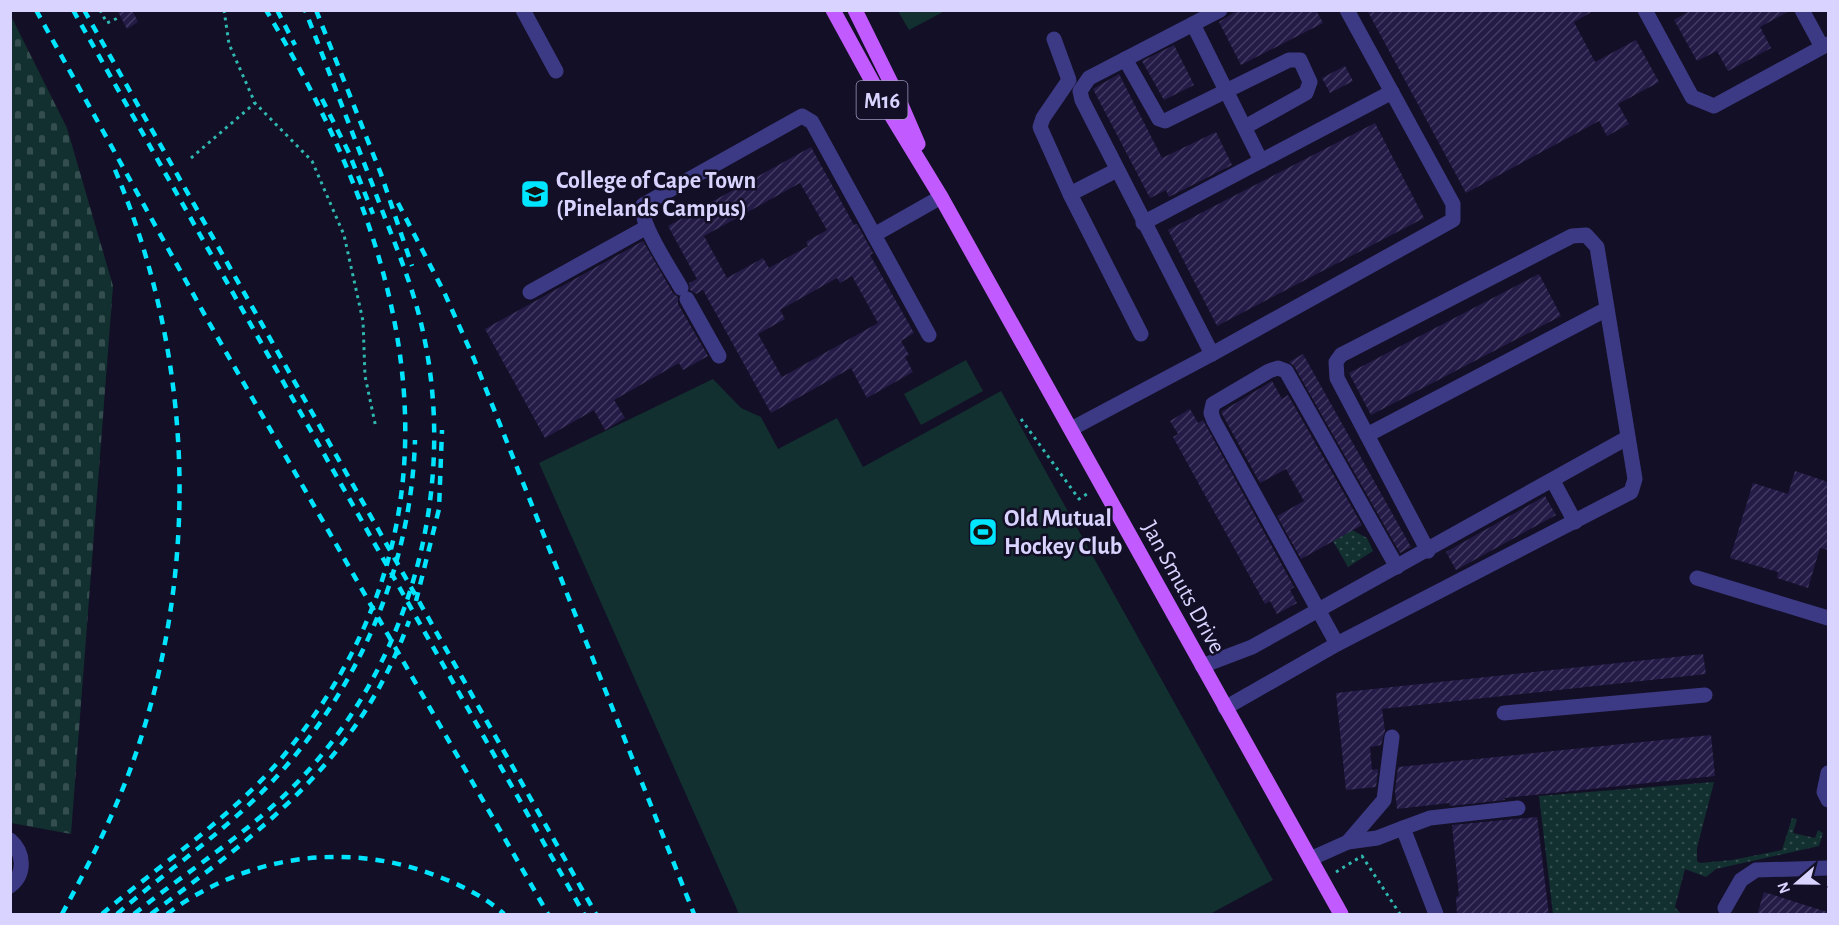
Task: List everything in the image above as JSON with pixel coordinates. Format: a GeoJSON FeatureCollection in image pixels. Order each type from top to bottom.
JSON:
{"type":"FeatureCollection","features":[{"type":"Feature","properties":{"kind":"main road","name":"Jan Smuts Drive"},"geometry":{"type":"LineString","coordinates":[[833,10],[885,105],[938,191],[1341,915]]}},
{"type":"Feature","properties":{"kind":"main road","name":"Jan Smuts Drive"},"geometry":{"type":"LineString","coordinates":[[855,10],[896,93],[938,191]]}},
{"type":"Feature","properties":{"kind":"lane"},"geometry":{"type":"LineString","coordinates":[[523,10],[556,72]]}},
{"type":"Feature","properties":{"kind":"lane"},"geometry":{"type":"LineString","coordinates":[[1212,354],[1143,223],[1080,91],[1089,78],[1220,10]]}},
{"type":"Feature","properties":{"kind":"lane"},"geometry":{"type":"LineString","coordinates":[[1071,429],[1212,354],[1453,220],[1453,204],[1347,10]]}},
{"type":"Feature","properties":{"kind":"lane"},"geometry":{"type":"LineString","coordinates":[[1645,10],[1692,97],[1714,106],[1825,46],[1802,10]]}},
{"type":"Feature","properties":{"kind":"lane"},"geometry":{"type":"LineString","coordinates":[[1193,24],[1261,161]]}},
{"type":"Feature","properties":{"kind":"lane"},"geometry":{"type":"LineString","coordinates":[[1054,39],[1069,80],[1042,118],[1040,127],[1070,194],[1142,334]]}},
{"type":"Feature","properties":{"kind":"lane"},"geometry":{"type":"LineString","coordinates":[[1125,59],[1162,121],[1289,60],[1296,59],[1303,65],[1310,82],[1306,93],[1245,127]]}},
{"type":"Feature","properties":{"kind":"lane"},"geometry":{"type":"LineString","coordinates":[[1143,223],[1392,92]]}},
{"type":"Feature","properties":{"kind":"lane"},"geometry":{"type":"LineString","coordinates":[[719,356],[647,227],[642,211],[647,201],[802,116],[812,122],[929,335]]}},
{"type":"Feature","properties":{"kind":"lane"},"geometry":{"type":"LineString","coordinates":[[1070,194],[1117,170]]}},
{"type":"Feature","properties":{"kind":"lane"},"geometry":{"type":"LineString","coordinates":[[874,235],[938,191]]}},
{"type":"Feature","properties":{"kind":"lane"},"geometry":{"type":"LineString","coordinates":[[530,292],[647,227]]}},
{"type":"Feature","properties":{"kind":"lane"},"geometry":{"type":"LineString","coordinates":[[1225,708],[1337,644],[1631,492],[1635,479],[1605,310],[1597,247],[1591,238],[1576,234],[1341,355],[1334,368],[1337,378],[1428,551]]}},
{"type":"Feature","properties":{"kind":"lane"},"geometry":{"type":"LineString","coordinates":[[1367,435],[1605,310]]}},
{"type":"Feature","properties":{"kind":"lane"},"geometry":{"type":"LineString","coordinates":[[1337,644],[1211,413],[1213,404],[1269,370],[1278,368],[1286,371],[1292,377],[1397,567]]}},
{"type":"Feature","properties":{"kind":"lane"},"geometry":{"type":"LineString","coordinates":[[1202,666],[1252,647],[1428,551],[1627,438]]}},
{"type":"Feature","properties":{"kind":"lane"},"geometry":{"type":"LineString","coordinates":[[1553,481],[1575,522]]}},
{"type":"Feature","properties":{"kind":"lane"},"geometry":{"type":"LineString","coordinates":[[1697,578],[1828,618]]}},
{"type":"Feature","properties":{"kind":"lane"},"geometry":{"type":"LineString","coordinates":[[1504,714],[1705,695]]}},
{"type":"Feature","properties":{"kind":"lane"},"geometry":{"type":"LineString","coordinates":[[1348,842],[1384,800],[1392,737]]}},
{"type":"Feature","properties":{"kind":"lane"},"geometry":{"type":"LineString","coordinates":[[1828,773],[1824,792],[1828,800]]}},
{"type":"Feature","properties":{"kind":"lane"},"geometry":{"type":"LineString","coordinates":[[1310,859],[1348,842],[1377,838],[1430,818],[1518,808]]}},
{"type":"Feature","properties":{"kind":"lane"},"geometry":{"type":"LineString","coordinates":[[1403,828],[1436,915]]}},
{"type":"Feature","properties":{"kind":"lane"},"geometry":{"type":"LineString","coordinates":[[10,840],[20,850],[21,863],[18,879],[10,886]]}},
{"type":"Feature","properties":{"kind":"lane"},"geometry":{"type":"LineString","coordinates":[[1725,909],[1741,880],[1756,870],[1828,868]]}},
{"type":"Feature","properties":{"kind":"path"},"geometry":{"type":"LineString","coordinates":[[100,10],[107,23],[120,17]]}},
{"type":"Feature","properties":{"kind":"path"},"geometry":{"type":"LineString","coordinates":[[224,10],[229,44],[255,103],[312,161],[345,235],[363,321],[365,376],[376,428]]}},
{"type":"Feature","properties":{"kind":"path"},"geometry":{"type":"LineString","coordinates":[[191,158],[255,103]]}},
{"type":"Feature","properties":{"kind":"path"},"geometry":{"type":"LineString","coordinates":[[1021,419],[1079,500],[1091,491]]}},
{"type":"Feature","properties":{"kind":"path"},"geometry":{"type":"LineString","coordinates":[[1333,874],[1362,856],[1400,915]]}},
{"type":"Feature","properties":{"kind":"green space"},"geometry":{"type":"Polygon","coordinates":[[[898,11],[945,11],[909,30],[898,11]]]}},
{"type":"Feature","properties":{"kind":"green space"},"geometry":{"type":"Polygon","coordinates":[[[10,14],[67,128],[113,286],[71,834],[11,823],[10,14]]]}},
{"type":"Feature","properties":{"kind":"green space"},"geometry":{"type":"Polygon","coordinates":[[[966,360],[983,391],[921,425],[904,394],[966,360]]]}},
{"type":"Feature","properties":{"kind":"green space"},"geometry":{"type":"Polygon","coordinates":[[[713,379],[741,408],[761,417],[778,449],[837,418],[863,467],[1001,391],[1273,880],[1210,914],[739,914],[539,463],[713,379]]]}},
{"type":"Feature","properties":{"kind":"green space"},"geometry":{"type":"Polygon","coordinates":[[[1352,530],[1367,538],[1373,551],[1348,567],[1333,541],[1352,530]]]}},
{"type":"Feature","properties":{"kind":"green space"},"geometry":{"type":"Polygon","coordinates":[[[1714,782],[1697,848],[1697,861],[1700,863],[1732,860],[1782,850],[1792,818],[1797,819],[1793,833],[1815,838],[1818,830],[1823,833],[1819,846],[1716,869],[1706,877],[1685,869],[1675,907],[1681,914],[1553,914],[1539,796],[1714,782]]]}},
{"type":"Feature","properties":{"kind":"building"},"geometry":{"type":"Polygon","coordinates":[[[117,10],[132,10],[138,22],[127,29],[117,10]]]}},
{"type":"Feature","properties":{"kind":"building"},"geometry":{"type":"Polygon","coordinates":[[[1238,10],[1316,10],[1323,23],[1241,65],[1219,22],[1238,10]]]}},
{"type":"Feature","properties":{"kind":"building"},"geometry":{"type":"Polygon","coordinates":[[[1367,10],[1595,10],[1574,22],[1595,62],[1636,40],[1659,82],[1618,104],[1629,124],[1607,136],[1599,121],[1466,193],[1367,10]]]}},
{"type":"Feature","properties":{"kind":"building"},"geometry":{"type":"Polygon","coordinates":[[[1691,10],[1791,10],[1760,27],[1771,48],[1728,71],[1717,51],[1697,61],[1674,20],[1691,10]]]}},
{"type":"Feature","properties":{"kind":"building"},"geometry":{"type":"Polygon","coordinates":[[[1174,45],[1194,85],[1164,100],[1142,61],[1174,45]]]}},
{"type":"Feature","properties":{"kind":"building"},"geometry":{"type":"Polygon","coordinates":[[[1345,66],[1353,81],[1330,93],[1322,78],[1345,66]]]}},
{"type":"Feature","properties":{"kind":"building"},"geometry":{"type":"Polygon","coordinates":[[[1119,74],[1162,158],[1216,132],[1232,165],[1169,197],[1166,190],[1150,198],[1093,89],[1119,74]]]}},
{"type":"Feature","properties":{"kind":"building"},"geometry":{"type":"Polygon","coordinates":[[[1375,123],[1424,218],[1217,326],[1168,230],[1375,123]]]}},
{"type":"Feature","properties":{"kind":"building"},"geometry":{"type":"Polygon","coordinates":[[[811,147],[854,225],[857,224],[873,253],[870,255],[914,333],[901,341],[909,355],[905,357],[913,372],[867,398],[851,368],[771,413],[703,290],[696,294],[690,290],[689,283],[697,279],[668,226],[811,147]],[[800,183],[704,236],[727,278],[763,258],[769,268],[808,246],[806,242],[827,230],[800,183]],[[852,276],[840,283],[837,278],[780,310],[785,319],[758,334],[782,377],[878,323],[852,276]]]}},
{"type":"Feature","properties":{"kind":"building"},"geometry":{"type":"Polygon","coordinates":[[[643,241],[673,293],[678,297],[678,304],[708,356],[683,370],[679,363],[614,400],[625,418],[605,430],[594,410],[545,438],[485,329],[643,241]]]}},
{"type":"Feature","properties":{"kind":"building"},"geometry":{"type":"Polygon","coordinates":[[[1539,274],[1561,316],[1371,415],[1349,373],[1539,274]]]}},
{"type":"Feature","properties":{"kind":"building"},"geometry":{"type":"Polygon","coordinates":[[[1303,354],[1411,547],[1400,553],[1294,366],[1289,362],[1303,354]]]}},
{"type":"Feature","properties":{"kind":"building"},"geometry":{"type":"Polygon","coordinates":[[[1272,381],[1282,399],[1288,395],[1362,525],[1301,559],[1277,516],[1304,501],[1286,469],[1260,483],[1221,412],[1272,381]]]}},
{"type":"Feature","properties":{"kind":"building"},"geometry":{"type":"Polygon","coordinates":[[[1190,409],[1198,423],[1203,420],[1294,587],[1290,590],[1297,603],[1277,614],[1270,601],[1265,604],[1173,437],[1178,434],[1170,421],[1190,409]]]}},
{"type":"Feature","properties":{"kind":"building"},"geometry":{"type":"Polygon","coordinates":[[[1795,471],[1828,482],[1828,550],[1820,548],[1808,588],[1777,578],[1778,572],[1730,558],[1753,483],[1788,494],[1795,471]]]}},
{"type":"Feature","properties":{"kind":"building"},"geometry":{"type":"Polygon","coordinates":[[[1545,496],[1556,515],[1456,570],[1446,552],[1545,496]]]}},
{"type":"Feature","properties":{"kind":"building"},"geometry":{"type":"Polygon","coordinates":[[[1703,654],[1706,674],[1382,709],[1385,731],[1381,745],[1370,747],[1372,770],[1378,769],[1376,787],[1346,790],[1336,693],[1703,654]]]}},
{"type":"Feature","properties":{"kind":"building"},"geometry":{"type":"Polygon","coordinates":[[[1711,735],[1715,776],[1504,798],[1505,800],[1450,806],[1449,803],[1397,809],[1395,791],[1398,767],[1711,735]]]}},
{"type":"Feature","properties":{"kind":"building"},"geometry":{"type":"Polygon","coordinates":[[[1537,817],[1549,915],[1457,915],[1456,897],[1459,896],[1452,825],[1537,817]]]}},
{"type":"Feature","properties":{"kind":"building"},"geometry":{"type":"Polygon","coordinates":[[[1764,892],[1827,912],[1827,915],[1757,915],[1764,892]]]}},
{"type":"Feature","properties":{"kind":"railway"},"geometry":{"type":"LineString","coordinates":[[36,10],[207,319],[548,914]]}},
{"type":"Feature","properties":{"kind":"railway"},"geometry":{"type":"LineString","coordinates":[[73,10],[584,914]]}},
{"type":"Feature","properties":{"kind":"railway"},"geometry":{"type":"LineString","coordinates":[[84,10],[596,914]]}},
{"type":"Feature","properties":{"kind":"railway"},"geometry":{"type":"LineString","coordinates":[[102,914],[239,802],[280,760],[343,669],[383,576],[403,482],[404,387],[388,292],[358,197],[317,103],[266,10]]}},
{"type":"Feature","properties":{"kind":"railway"},"geometry":{"type":"LineString","coordinates":[[277,10],[295,45]]}},
{"type":"Feature","properties":{"kind":"railway"},"geometry":{"type":"LineString","coordinates":[[134,914],[273,806],[314,764],[351,715],[381,662],[405,606],[422,547],[432,486],[434,425],[429,364],[416,304],[401,259],[305,10]]}},
{"type":"Feature","properties":{"kind":"railway"},"geometry":{"type":"LineString","coordinates":[[316,10],[381,174],[412,266]]}},
{"type":"Feature","properties":{"kind":"railway"},"geometry":{"type":"LineString","coordinates":[[322,99],[349,153],[373,214]]}},
{"type":"Feature","properties":{"kind":"railway"},"geometry":{"type":"LineString","coordinates":[[62,914],[105,829],[140,741],[160,669],[172,597],[179,524],[179,450],[172,378],[159,305],[139,234],[113,165]]}},
{"type":"Feature","properties":{"kind":"railway"},"geometry":{"type":"LineString","coordinates":[[398,203],[444,292],[474,359],[694,914]]}},
{"type":"Feature","properties":{"kind":"railway"},"geometry":{"type":"LineString","coordinates":[[416,601],[439,509],[442,430]]}},
{"type":"Feature","properties":{"kind":"railway"},"geometry":{"type":"LineString","coordinates":[[117,914],[223,828],[257,797],[291,760],[322,720],[371,634],[389,587],[402,539],[411,490],[415,440]]}},
{"type":"Feature","properties":{"kind":"railway"},"geometry":{"type":"LineString","coordinates":[[151,914],[232,852],[304,788],[364,713],[388,670],[409,621]]}},
{"type":"Feature","properties":{"kind":"railway"},"geometry":{"type":"LineString","coordinates":[[167,914],[197,894],[262,867],[297,860],[332,857],[367,859],[402,865],[437,876],[472,892],[504,914]]}},
{"type":"Feature","properties":{"kind":"place","name":"College of Cape Town (Pinelands Campus)"},"geometry":{"type":"Point","coordinates":[535,194]}},
{"type":"Feature","properties":{"kind":"place","name":"Old Mutual Hockey Club"},"geometry":{"type":"Point","coordinates":[983,532]}}]}
